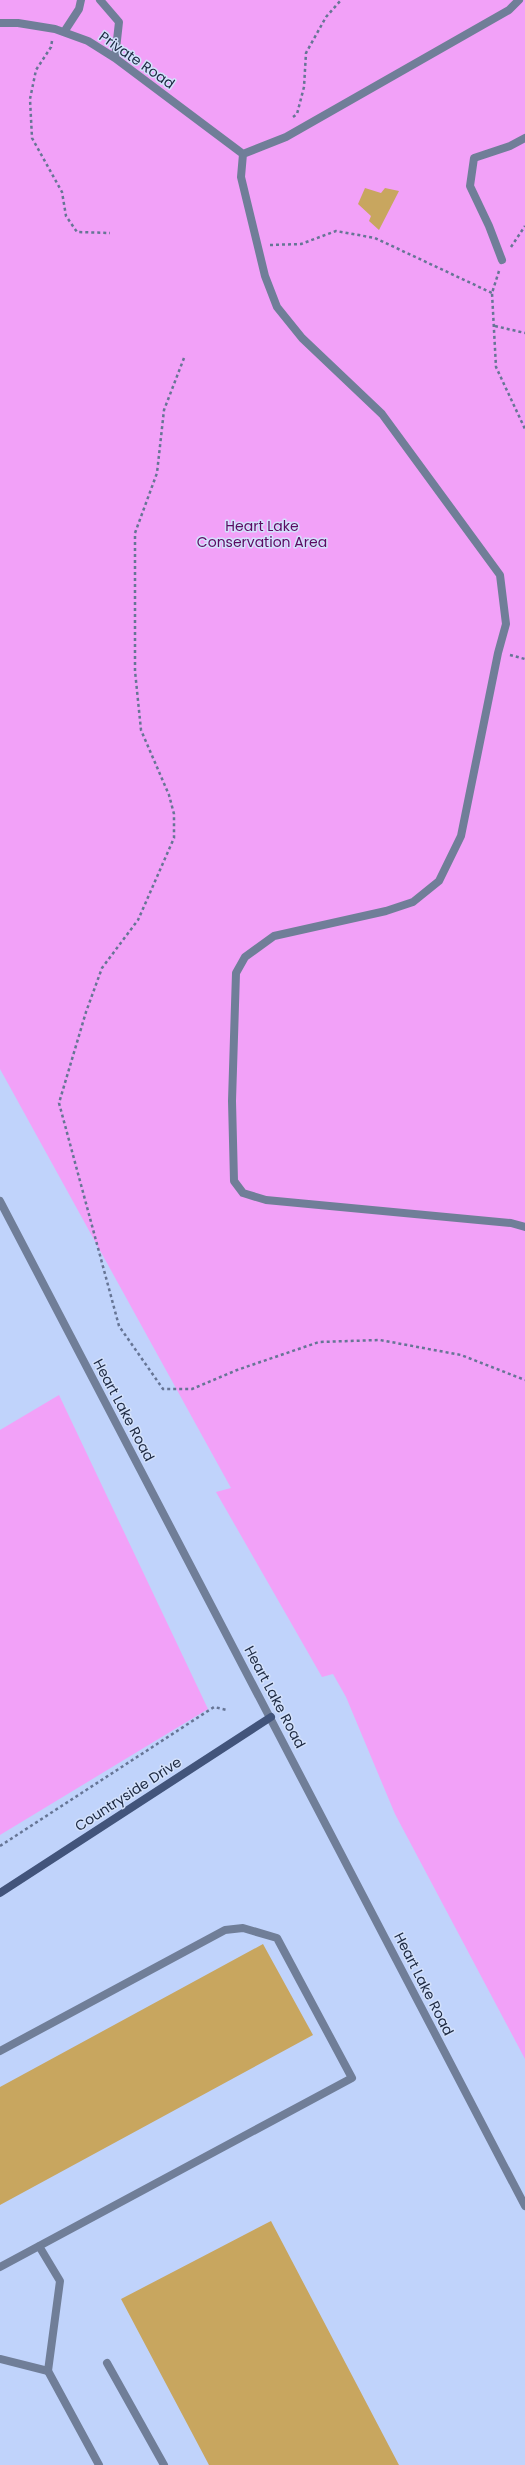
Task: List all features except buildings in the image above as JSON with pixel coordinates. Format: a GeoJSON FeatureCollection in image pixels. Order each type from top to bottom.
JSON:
{"type":"FeatureCollection","features":[{"type":"Feature","properties":{"kind":"main road","name":"Countryside Drive"},"geometry":{"type":"LineString","coordinates":[[0,1893],[271,1717]]}},
{"type":"Feature","properties":{"kind":"street"},"geometry":{"type":"LineString","coordinates":[[64,32],[79,9],[81,0]]}},
{"type":"Feature","properties":{"kind":"street"},"geometry":{"type":"LineString","coordinates":[[100,0],[120,22],[115,58]]}},
{"type":"Feature","properties":{"kind":"street"},"geometry":{"type":"LineString","coordinates":[[519,0],[509,10],[286,137],[243,154],[241,177],[265,276],[277,307],[302,338],[382,414],[500,575],[506,624],[498,652],[461,836],[439,881],[413,902],[386,911],[274,936],[245,956],[236,973],[232,1101],[234,1181],[243,1193],[266,1200],[511,1223],[525,1227]]}},
{"type":"Feature","properties":{"kind":"street","name":"Private Road"},"geometry":{"type":"LineString","coordinates":[[0,23],[18,23],[55,29],[88,41],[115,58],[243,154]]}},
{"type":"Feature","properties":{"kind":"street"},"geometry":{"type":"LineString","coordinates":[[502,260],[489,226],[470,186],[474,158],[510,146],[525,138]]}},
{"type":"Feature","properties":{"kind":"street","name":"Heart Lake Road"},"geometry":{"type":"LineString","coordinates":[[0,1201],[271,1717],[525,2206]]}},
{"type":"Feature","properties":{"kind":"street"},"geometry":{"type":"LineString","coordinates":[[0,2051],[225,1930],[243,1928],[277,1938],[352,2078],[0,2266]]}},
{"type":"Feature","properties":{"kind":"street"},"geometry":{"type":"LineString","coordinates":[[39,2246],[60,2281],[48,2371],[99,2465]]}},
{"type":"Feature","properties":{"kind":"street"},"geometry":{"type":"LineString","coordinates":[[0,2359],[48,2371]]}},
{"type":"Feature","properties":{"kind":"street"},"geometry":{"type":"LineString","coordinates":[[107,2363],[164,2465]]}},
{"type":"Feature","properties":{"kind":"path"},"geometry":{"type":"LineString","coordinates":[[291,119],[297,114],[304,87],[306,53],[326,17],[341,0]]}},
{"type":"Feature","properties":{"kind":"path"},"geometry":{"type":"LineString","coordinates":[[55,29],[51,47],[36,70],[30,99],[32,138],[62,192],[66,216],[77,232],[110,233]]}},
{"type":"Feature","properties":{"kind":"path"},"geometry":{"type":"LineString","coordinates":[[525,226],[502,260],[492,293],[495,326],[496,367],[525,429]]}},
{"type":"Feature","properties":{"kind":"path"},"geometry":{"type":"LineString","coordinates":[[258,245],[301,244],[336,231],[375,238],[492,293]]}},
{"type":"Feature","properties":{"kind":"path"},"geometry":{"type":"LineString","coordinates":[[495,326],[525,333]]}},
{"type":"Feature","properties":{"kind":"path"},"geometry":{"type":"LineString","coordinates":[[184,358],[164,410],[157,473],[135,533],[135,671],[141,730],[169,795],[174,814],[174,838],[138,920],[102,968],[86,1012],[59,1102],[119,1326],[163,1389],[192,1389],[237,1370],[319,1342],[380,1340],[461,1354],[525,1380]]}},
{"type":"Feature","properties":{"kind":"path"},"geometry":{"type":"LineString","coordinates":[[0,1846],[214,1707],[227,1710]]}},
{"type":"Feature","properties":{"kind":"green space","name":"Heart Lake Conservation Area"},"geometry":{"type":"Polygon","coordinates":[[[0,0],[525,0],[525,2059],[395,1814],[346,1697],[333,1674],[322,1677],[216,1492],[231,1488],[0,1069],[0,0]]]}},
{"type":"Feature","properties":{"kind":"green space"},"geometry":{"type":"Polygon","coordinates":[[[59,1395],[208,1709],[0,1835],[0,1430],[59,1395]]]}}]}
